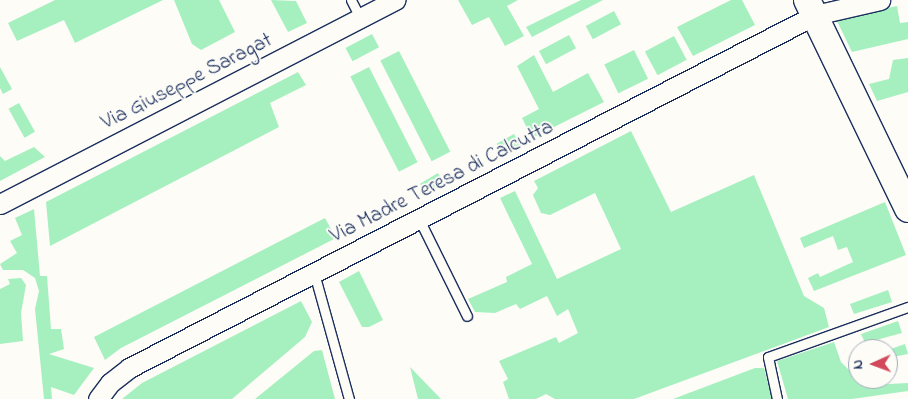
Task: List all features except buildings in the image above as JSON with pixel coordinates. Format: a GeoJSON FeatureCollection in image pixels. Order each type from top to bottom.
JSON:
{"type":"FeatureCollection","features":[{"type":"Feature","properties":{"kind":"main road"},"geometry":{"type":"LineString","coordinates":[[811,7],[908,209]]}},
{"type":"Feature","properties":{"kind":"street","name":"Via Giuseppe Saragat"},"geometry":{"type":"LineString","coordinates":[[0,204],[396,0]]}},
{"type":"Feature","properties":{"kind":"street","name":"Via Madre Teresa di Calcutta"},"geometry":{"type":"LineString","coordinates":[[98,399],[110,384],[129,368],[418,219],[811,7],[880,0]]}},
{"type":"Feature","properties":{"kind":"lane"},"geometry":{"type":"LineString","coordinates":[[351,0],[360,18]]}},
{"type":"Feature","properties":{"kind":"lane"},"geometry":{"type":"LineString","coordinates":[[418,219],[466,316]]}},
{"type":"Feature","properties":{"kind":"lane"},"geometry":{"type":"LineString","coordinates":[[314,273],[350,399]]}},
{"type":"Feature","properties":{"kind":"lane"},"geometry":{"type":"LineString","coordinates":[[777,399],[768,357],[908,307]]}},
{"type":"Feature","properties":{"kind":"green space"},"geometry":{"type":"Polygon","coordinates":[[[55,0],[163,0],[75,43],[64,20],[17,41],[8,23],[55,0]]]}},
{"type":"Feature","properties":{"kind":"green space"},"geometry":{"type":"Polygon","coordinates":[[[174,0],[219,0],[235,32],[201,50],[192,44],[174,0]]]}},
{"type":"Feature","properties":{"kind":"green space"},"geometry":{"type":"Polygon","coordinates":[[[271,0],[296,1],[307,23],[288,32],[271,0]]]}},
{"type":"Feature","properties":{"kind":"green space"},"geometry":{"type":"Polygon","coordinates":[[[458,0],[518,0],[507,6],[524,36],[505,46],[489,17],[472,25],[458,0]]]}},
{"type":"Feature","properties":{"kind":"green space"},"geometry":{"type":"Polygon","coordinates":[[[581,0],[603,0],[532,37],[526,27],[581,0]]]}},
{"type":"Feature","properties":{"kind":"green space"},"geometry":{"type":"Polygon","coordinates":[[[731,0],[742,0],[755,25],[693,56],[677,27],[731,0]]]}},
{"type":"Feature","properties":{"kind":"green space"},"geometry":{"type":"Polygon","coordinates":[[[897,6],[900,23],[908,22],[908,39],[852,52],[836,19],[897,6]]]}},
{"type":"Feature","properties":{"kind":"green space"},"geometry":{"type":"Polygon","coordinates":[[[614,11],[621,24],[593,39],[586,26],[614,11]]]}},
{"type":"Feature","properties":{"kind":"green space"},"geometry":{"type":"Polygon","coordinates":[[[372,34],[379,47],[353,61],[346,48],[372,34]]]}},
{"type":"Feature","properties":{"kind":"green space"},"geometry":{"type":"Polygon","coordinates":[[[569,35],[576,48],[546,64],[539,51],[569,35]]]}},
{"type":"Feature","properties":{"kind":"green space"},"geometry":{"type":"Polygon","coordinates":[[[674,36],[687,60],[658,75],[645,51],[674,36]]]}},
{"type":"Feature","properties":{"kind":"green space"},"geometry":{"type":"Polygon","coordinates":[[[634,50],[648,79],[618,93],[604,64],[634,50]]]}},
{"type":"Feature","properties":{"kind":"green space"},"geometry":{"type":"Polygon","coordinates":[[[399,51],[450,152],[432,161],[380,61],[399,51]]]}},
{"type":"Feature","properties":{"kind":"green space"},"geometry":{"type":"Polygon","coordinates":[[[534,55],[553,92],[588,73],[604,102],[532,138],[522,118],[539,109],[517,66],[534,55]]]}},
{"type":"Feature","properties":{"kind":"green space"},"geometry":{"type":"Polygon","coordinates":[[[908,58],[908,92],[877,101],[869,84],[889,79],[893,60],[908,58]]]}},
{"type":"Feature","properties":{"kind":"green space"},"geometry":{"type":"Polygon","coordinates":[[[0,67],[12,89],[3,94],[0,88],[0,67]]]}},
{"type":"Feature","properties":{"kind":"green space"},"geometry":{"type":"Polygon","coordinates":[[[369,67],[418,162],[399,172],[350,77],[369,67]]]}},
{"type":"Feature","properties":{"kind":"green space"},"geometry":{"type":"Polygon","coordinates":[[[298,72],[306,85],[270,103],[279,127],[50,246],[46,202],[298,72]]]}},
{"type":"Feature","properties":{"kind":"green space"},"geometry":{"type":"Polygon","coordinates":[[[19,103],[35,132],[25,138],[9,109],[19,103]]]}},
{"type":"Feature","properties":{"kind":"green space"},"geometry":{"type":"Polygon","coordinates":[[[631,131],[671,212],[754,175],[804,296],[824,308],[829,327],[634,399],[555,399],[546,394],[536,399],[509,399],[503,382],[508,379],[499,361],[556,337],[559,343],[578,333],[568,309],[557,316],[547,296],[520,309],[516,304],[495,313],[475,312],[468,299],[507,282],[506,277],[532,264],[500,198],[515,191],[557,279],[621,249],[595,193],[550,215],[541,213],[533,195],[538,188],[534,181],[631,131]]]}},
{"type":"Feature","properties":{"kind":"green space"},"geometry":{"type":"Polygon","coordinates":[[[514,134],[520,145],[503,155],[497,144],[514,134]]]}},
{"type":"Feature","properties":{"kind":"green space"},"geometry":{"type":"Polygon","coordinates":[[[34,147],[45,157],[0,181],[0,156],[5,161],[34,147]]]}},
{"type":"Feature","properties":{"kind":"green space"},"geometry":{"type":"Polygon","coordinates":[[[438,173],[444,183],[426,194],[420,184],[438,173]]]}},
{"type":"Feature","properties":{"kind":"green space"},"geometry":{"type":"Polygon","coordinates":[[[885,202],[906,255],[814,291],[808,278],[818,273],[820,277],[853,262],[847,247],[838,250],[833,236],[804,248],[800,238],[885,202]]]}},
{"type":"Feature","properties":{"kind":"green space"},"geometry":{"type":"Polygon","coordinates":[[[34,209],[40,276],[47,276],[51,329],[61,329],[64,349],[49,354],[94,368],[74,395],[51,387],[52,399],[44,399],[35,309],[39,291],[35,278],[23,270],[3,270],[0,264],[17,253],[10,241],[22,235],[15,218],[34,209]]]}},
{"type":"Feature","properties":{"kind":"green space"},"geometry":{"type":"Polygon","coordinates":[[[325,218],[336,238],[121,348],[105,360],[94,337],[325,218]]]}},
{"type":"Feature","properties":{"kind":"green space"},"geometry":{"type":"Polygon","coordinates":[[[359,271],[383,320],[369,327],[362,327],[339,282],[359,271]]]}},
{"type":"Feature","properties":{"kind":"green space"},"geometry":{"type":"Polygon","coordinates":[[[21,278],[26,285],[21,313],[23,341],[0,344],[0,289],[10,284],[8,279],[21,278]]]}},
{"type":"Feature","properties":{"kind":"green space"},"geometry":{"type":"Polygon","coordinates":[[[888,290],[892,302],[854,314],[850,304],[888,290]]]}},
{"type":"Feature","properties":{"kind":"green space"},"geometry":{"type":"Polygon","coordinates":[[[301,301],[312,322],[305,337],[232,399],[122,399],[142,383],[301,301]]]}},
{"type":"Feature","properties":{"kind":"green space"},"geometry":{"type":"Polygon","coordinates":[[[898,321],[902,333],[880,339],[863,339],[861,334],[898,321]]]}},
{"type":"Feature","properties":{"kind":"green space"},"geometry":{"type":"Polygon","coordinates":[[[834,342],[841,362],[848,369],[848,389],[898,389],[898,384],[908,383],[908,391],[852,399],[788,399],[777,361],[834,342]]]}},
{"type":"Feature","properties":{"kind":"green space"},"geometry":{"type":"Polygon","coordinates":[[[905,344],[908,354],[898,356],[898,346],[905,344]]]}},
{"type":"Feature","properties":{"kind":"green space"},"geometry":{"type":"Polygon","coordinates":[[[322,350],[335,399],[255,399],[314,351],[322,350]]]}},
{"type":"Feature","properties":{"kind":"green space"},"geometry":{"type":"Polygon","coordinates":[[[410,367],[441,399],[418,399],[410,367]]]}},
{"type":"Feature","properties":{"kind":"green space"},"geometry":{"type":"Polygon","coordinates":[[[755,368],[764,368],[772,399],[673,399],[755,368]]]}}]}
